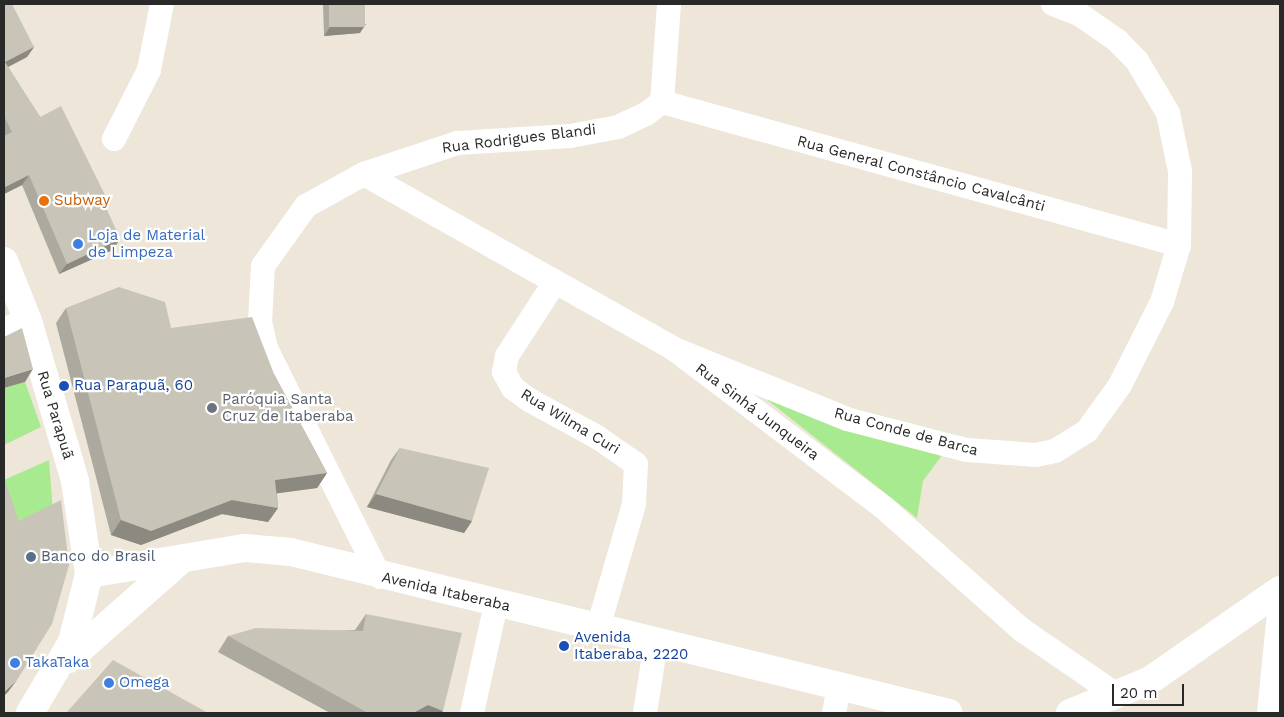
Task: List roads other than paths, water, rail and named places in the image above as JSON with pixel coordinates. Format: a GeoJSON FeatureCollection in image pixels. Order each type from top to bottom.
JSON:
{"type":"FeatureCollection","features":[{"type":"Feature","properties":{"kind":"main road","name":"Rua Parapuã"},"geometry":{"type":"LineString","coordinates":[[4,261],[16,325],[75,481],[89,574]]}},
{"type":"Feature","properties":{"kind":"main road","name":"Avenida Itaberaba"},"geometry":{"type":"LineString","coordinates":[[89,574],[186,556],[260,548],[656,642],[837,700],[949,713]]}},
{"type":"Feature","properties":{"kind":"main road"},"geometry":{"type":"LineString","coordinates":[[59,668],[186,556]]}},
{"type":"Feature","properties":{"kind":"main road"},"geometry":{"type":"LineString","coordinates":[[30,713],[59,668],[82,613],[89,574]]}},
{"type":"Feature","properties":{"kind":"main road"},"geometry":{"type":"LineString","coordinates":[[1070,713],[1118,696],[1232,628],[1280,590]]}},
{"type":"Feature","properties":{"kind":"street"},"geometry":{"type":"LineString","coordinates":[[114,139],[150,70],[162,4]]}},
{"type":"Feature","properties":{"kind":"street"},"geometry":{"type":"LineString","coordinates":[[662,102],[669,4]]}},
{"type":"Feature","properties":{"kind":"street","name":"Rua Conde de Barca"},"geometry":{"type":"LineString","coordinates":[[674,349],[847,419],[967,450],[1036,455],[1072,442],[1101,415],[1162,302],[1179,245],[1180,171],[1168,113],[1156,88],[1118,41],[1079,14],[1053,4]]}},
{"type":"Feature","properties":{"kind":"street","name":"Rua Rodrigues Blandi"},"geometry":{"type":"LineString","coordinates":[[380,577],[286,395],[260,322],[263,266],[279,240],[306,206],[364,174],[458,143],[547,139],[618,127],[662,102]]}},
{"type":"Feature","properties":{"kind":"street","name":"Rua General Constâncio Cavalcânti"},"geometry":{"type":"LineString","coordinates":[[662,102],[1179,245]]}},
{"type":"Feature","properties":{"kind":"street","name":"Rua Sinhá Junqueira"},"geometry":{"type":"LineString","coordinates":[[364,174],[674,349],[883,507],[1022,630],[1118,696]]}},
{"type":"Feature","properties":{"kind":"street","name":"Rua Wilma Curi"},"geometry":{"type":"LineString","coordinates":[[555,282],[508,356],[504,372],[514,388],[531,401],[597,437],[636,464],[634,504],[598,628]]}},
{"type":"Feature","properties":{"kind":"street"},"geometry":{"type":"LineString","coordinates":[[1269,713],[1280,603]]}},
{"type":"Feature","properties":{"kind":"street"},"geometry":{"type":"LineString","coordinates":[[472,713],[496,604]]}},
{"type":"Feature","properties":{"kind":"street"},"geometry":{"type":"LineString","coordinates":[[645,713],[656,642]]}},
{"type":"Feature","properties":{"kind":"place","name":"Subway"},"geometry":{"type":"Point","coordinates":[44,201]}},
{"type":"Feature","properties":{"kind":"place","name":"Loja de Material de Limpeza"},"geometry":{"type":"Point","coordinates":[78,244]}},
{"type":"Feature","properties":{"kind":"place","name":"Rua Parapuã, 60"},"geometry":{"type":"Point","coordinates":[64,386]}},
{"type":"Feature","properties":{"kind":"place","name":"Paróquia Santa Cruz de Itaberaba"},"geometry":{"type":"Point","coordinates":[212,408]}},
{"type":"Feature","properties":{"kind":"place","name":"Banco do Brasil"},"geometry":{"type":"Point","coordinates":[31,557]}},
{"type":"Feature","properties":{"kind":"place","name":"Avenida Itaberaba, 2220"},"geometry":{"type":"Point","coordinates":[564,646]}},
{"type":"Feature","properties":{"kind":"place","name":"TakaTaka"},"geometry":{"type":"Point","coordinates":[15,663]}},
{"type":"Feature","properties":{"kind":"place","name":"Omega"},"geometry":{"type":"Point","coordinates":[109,683]}}]}
